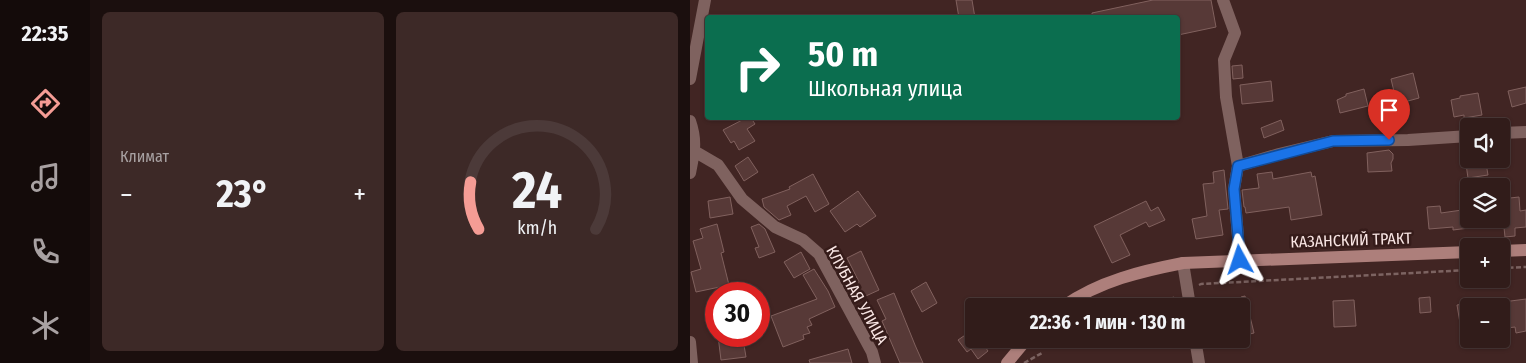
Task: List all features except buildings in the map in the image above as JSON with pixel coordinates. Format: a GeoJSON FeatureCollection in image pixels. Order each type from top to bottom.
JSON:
{"type":"FeatureCollection","features":[{"type":"Feature","properties":{"kind":"street"},"geometry":{"type":"LineString","coordinates":[[690,79],[705,0]]}},
{"type":"Feature","properties":{"kind":"street"},"geometry":{"type":"LineString","coordinates":[[1223,0],[1236,33],[1224,60],[1226,97],[1238,166],[1234,189],[1240,260]]}},
{"type":"Feature","properties":{"kind":"street"},"geometry":{"type":"LineString","coordinates":[[690,121],[694,133],[694,151],[690,173]]}},
{"type":"Feature","properties":{"kind":"street"},"geometry":{"type":"LineString","coordinates":[[1510,133],[1526,132]]}},
{"type":"Feature","properties":{"kind":"street"},"geometry":{"type":"LineString","coordinates":[[1238,166],[1333,141],[1408,140],[1460,137]]}},
{"type":"Feature","properties":{"kind":"street","name":"КЛУБНАЯ УЛИЦА"},"geometry":{"type":"LineString","coordinates":[[694,151],[718,165],[742,199],[775,227],[803,240],[819,254],[872,352],[875,363]]}},
{"type":"Feature","properties":{"kind":"street"},"geometry":{"type":"LineString","coordinates":[[1510,251],[1526,250]]}},
{"type":"Feature","properties":{"kind":"street","name":"КАЗАНСКИЙ ТРАКТ"},"geometry":{"type":"LineString","coordinates":[[1077,298],[1125,276],[1184,263],[1460,252]]}},
{"type":"Feature","properties":{"kind":"street"},"geometry":{"type":"LineString","coordinates":[[1184,263],[1189,298]]}},
{"type":"Feature","properties":{"kind":"street"},"geometry":{"type":"LineString","coordinates":[[690,342],[692,363]]}},
{"type":"Feature","properties":{"kind":"street"},"geometry":{"type":"LineString","coordinates":[[1007,363],[1020,348]]}},
{"type":"Feature","properties":{"kind":"street"},"geometry":{"type":"LineString","coordinates":[[1197,348],[1199,363]]}},
{"type":"Feature","properties":{"kind":"path"},"geometry":{"type":"LineString","coordinates":[[1510,267],[1526,266]]}},
{"type":"Feature","properties":{"kind":"path"},"geometry":{"type":"LineString","coordinates":[[1171,298],[1188,292],[1200,284],[1460,270]]}},
{"type":"Feature","properties":{"kind":"path"},"geometry":{"type":"LineString","coordinates":[[1024,363],[1042,353]]}},
{"type":"Feature","properties":{"kind":"route"},"geometry":{"type":"LineString","coordinates":[[1240,260],[1234,189],[1238,166],[1333,141],[1389,140]]}}]}
